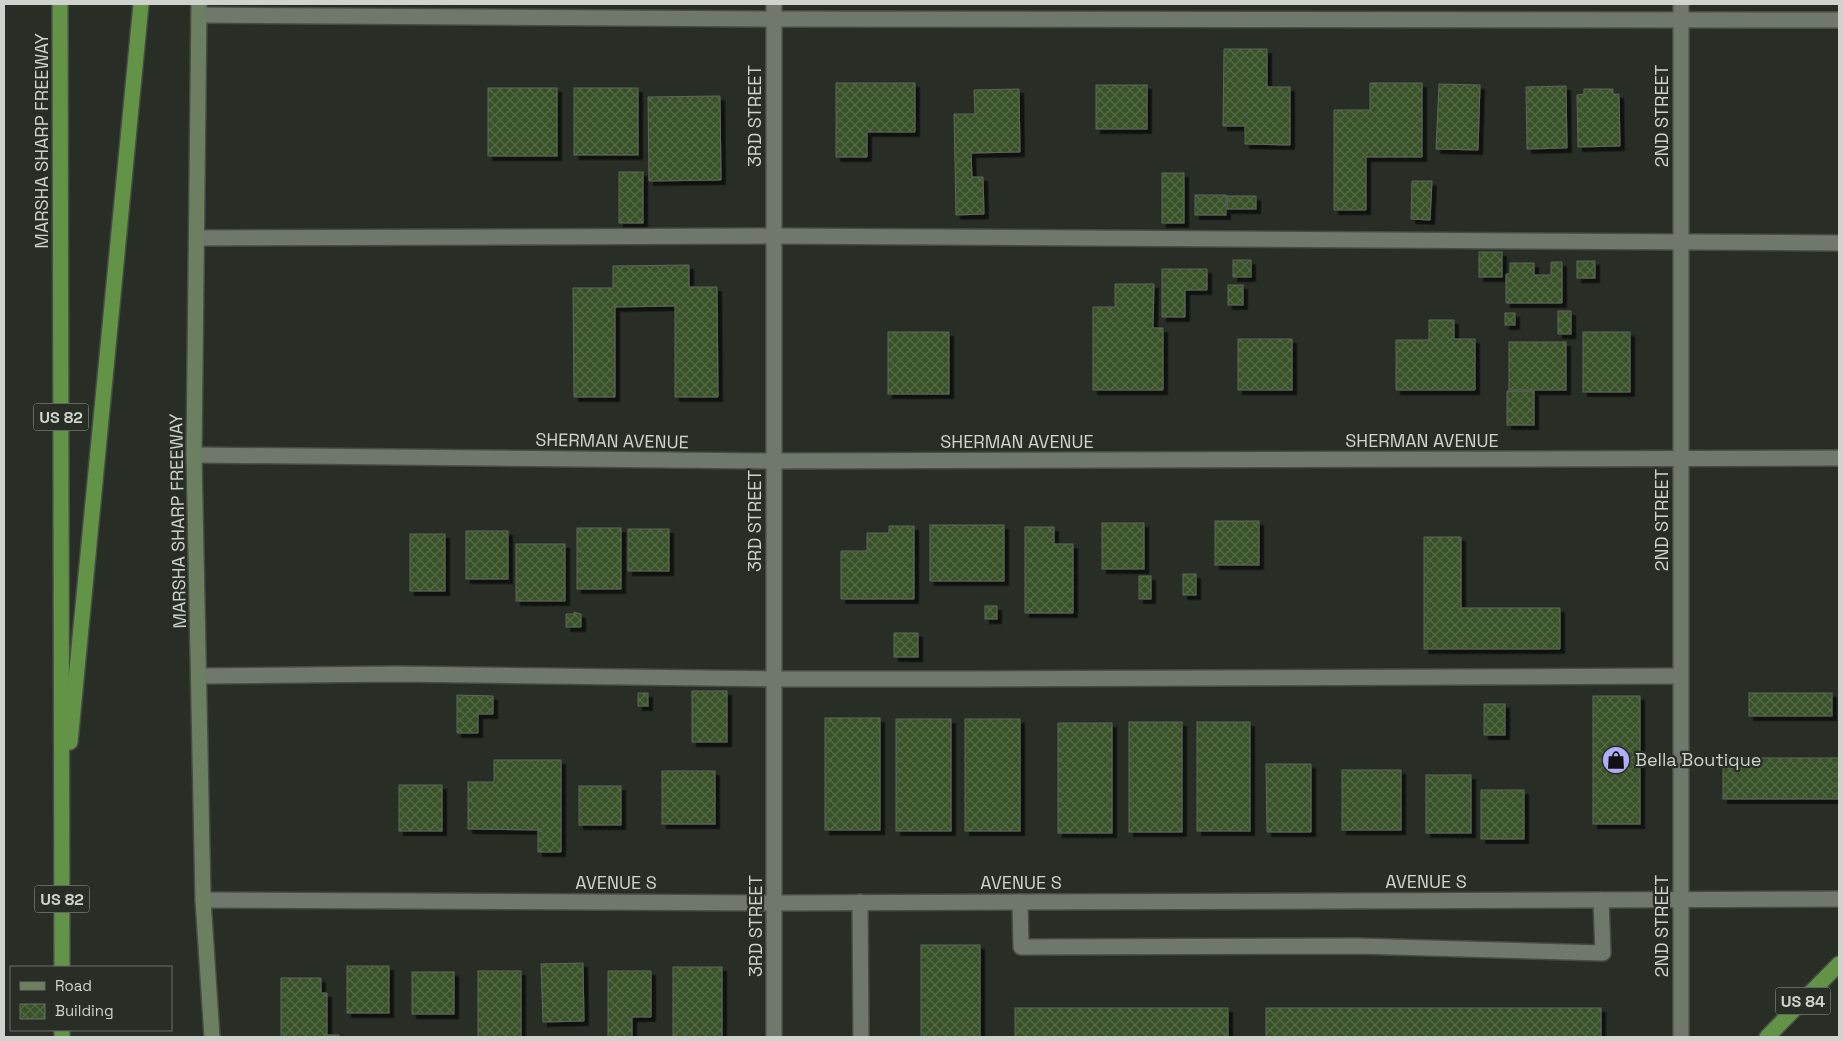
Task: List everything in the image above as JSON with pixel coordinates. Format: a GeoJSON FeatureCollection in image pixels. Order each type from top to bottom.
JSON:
{"type":"FeatureCollection","features":[{"type":"Feature","properties":{"kind":"highway","name":"MARSHA SHARP FREEWAY"},"geometry":{"type":"LineString","coordinates":[[60,4],[62,966]]}},
{"type":"Feature","properties":{"kind":"highway"},"geometry":{"type":"LineString","coordinates":[[62,831],[141,4]]}},
{"type":"Feature","properties":{"kind":"highway","name":"US 84"},"geometry":{"type":"LineString","coordinates":[[1767,1037],[1837,970]]}},
{"type":"Feature","properties":{"kind":"main road","name":"MARSHA SHARP FREEWAY"},"geometry":{"type":"LineString","coordinates":[[199,10],[194,455],[203,900],[212,1037]]}},
{"type":"Feature","properties":{"kind":"street","name":"3RD STREET"},"geometry":{"type":"LineString","coordinates":[[774,4],[774,1037]]}},
{"type":"Feature","properties":{"kind":"street","name":"2ND STREET"},"geometry":{"type":"LineString","coordinates":[[1680,4],[1681,1037]]}},
{"type":"Feature","properties":{"kind":"street"},"geometry":{"type":"LineString","coordinates":[[199,10],[774,19],[1839,20]]}},
{"type":"Feature","properties":{"kind":"street"},"geometry":{"type":"LineString","coordinates":[[197,238],[774,236],[1839,243]]}},
{"type":"Feature","properties":{"kind":"street","name":"SHERMAN AVENUE"},"geometry":{"type":"LineString","coordinates":[[194,455],[774,461],[1839,458]]}},
{"type":"Feature","properties":{"kind":"street"},"geometry":{"type":"LineString","coordinates":[[199,676],[398,674],[774,680],[1680,676]]}},
{"type":"Feature","properties":{"kind":"street","name":"AVENUE S"},"geometry":{"type":"LineString","coordinates":[[203,900],[774,903],[1839,899]]}},
{"type":"Feature","properties":{"kind":"street"},"geometry":{"type":"LineString","coordinates":[[1020,902],[1021,947],[1357,946],[1603,953],[1601,900]]}},
{"type":"Feature","properties":{"kind":"street"},"geometry":{"type":"LineString","coordinates":[[860,902],[861,1037]]}},
{"type":"Feature","properties":{"kind":"building"},"geometry":{"type":"Polygon","coordinates":[[[1224,49],[1267,49],[1267,87],[1290,87],[1290,145],[1245,144],[1245,126],[1223,126],[1224,49]]]}},
{"type":"Feature","properties":{"kind":"building"},"geometry":{"type":"Polygon","coordinates":[[[836,83],[915,83],[915,132],[867,132],[867,157],[836,157],[836,83]]]}},
{"type":"Feature","properties":{"kind":"building"},"geometry":{"type":"Polygon","coordinates":[[[1370,83],[1422,83],[1422,157],[1366,157],[1366,210],[1334,210],[1334,110],[1370,110],[1370,83]]]}},
{"type":"Feature","properties":{"kind":"building"},"geometry":{"type":"Polygon","coordinates":[[[1439,84],[1480,85],[1478,150],[1436,149],[1439,84]]]}},
{"type":"Feature","properties":{"kind":"building"},"geometry":{"type":"Polygon","coordinates":[[[1096,85],[1147,85],[1147,129],[1096,129],[1096,85]]]}},
{"type":"Feature","properties":{"kind":"building"},"geometry":{"type":"Polygon","coordinates":[[[1566,86],[1567,148],[1527,149],[1526,87],[1566,86]]]}},
{"type":"Feature","properties":{"kind":"building"},"geometry":{"type":"Polygon","coordinates":[[[488,88],[557,88],[557,156],[488,156],[488,88]]]}},
{"type":"Feature","properties":{"kind":"building"},"geometry":{"type":"Polygon","coordinates":[[[574,88],[638,88],[638,155],[574,155],[574,88]]]}},
{"type":"Feature","properties":{"kind":"building"},"geometry":{"type":"Polygon","coordinates":[[[1019,89],[1020,152],[971,153],[972,177],[983,177],[984,214],[956,215],[954,114],[975,114],[974,90],[1019,89]]]}},
{"type":"Feature","properties":{"kind":"building"},"geometry":{"type":"Polygon","coordinates":[[[1584,89],[1613,89],[1613,94],[1619,94],[1620,146],[1578,147],[1577,95],[1584,94],[1584,89]]]}},
{"type":"Feature","properties":{"kind":"building"},"geometry":{"type":"Polygon","coordinates":[[[720,96],[721,180],[649,181],[648,97],[720,96]]]}},
{"type":"Feature","properties":{"kind":"building"},"geometry":{"type":"Polygon","coordinates":[[[619,172],[643,172],[643,223],[619,223],[619,172]]]}},
{"type":"Feature","properties":{"kind":"building"},"geometry":{"type":"Polygon","coordinates":[[[1162,173],[1184,173],[1184,223],[1162,223],[1162,173]]]}},
{"type":"Feature","properties":{"kind":"building"},"geometry":{"type":"Polygon","coordinates":[[[1412,181],[1432,181],[1430,220],[1411,219],[1412,181]]]}},
{"type":"Feature","properties":{"kind":"building"},"geometry":{"type":"Polygon","coordinates":[[[1195,195],[1226,195],[1226,215],[1195,215],[1195,195]]]}},
{"type":"Feature","properties":{"kind":"building"},"geometry":{"type":"Polygon","coordinates":[[[1227,196],[1256,196],[1256,209],[1227,209],[1227,196]]]}},
{"type":"Feature","properties":{"kind":"building"},"geometry":{"type":"Polygon","coordinates":[[[1479,252],[1502,252],[1502,277],[1479,277],[1479,252]]]}},
{"type":"Feature","properties":{"kind":"building"},"geometry":{"type":"Polygon","coordinates":[[[1233,260],[1251,260],[1251,277],[1233,277],[1233,260]]]}},
{"type":"Feature","properties":{"kind":"building"},"geometry":{"type":"Polygon","coordinates":[[[1577,261],[1595,261],[1595,278],[1577,278],[1577,261]]]}},
{"type":"Feature","properties":{"kind":"building"},"geometry":{"type":"Polygon","coordinates":[[[1551,262],[1562,262],[1562,303],[1506,303],[1506,274],[1510,274],[1510,263],[1534,263],[1534,275],[1551,275],[1551,262]]]}},
{"type":"Feature","properties":{"kind":"building"},"geometry":{"type":"Polygon","coordinates":[[[689,265],[689,287],[717,287],[718,397],[675,397],[675,306],[615,307],[615,397],[574,397],[573,288],[613,288],[613,266],[689,265]]]}},
{"type":"Feature","properties":{"kind":"building"},"geometry":{"type":"Polygon","coordinates":[[[1162,269],[1207,269],[1207,290],[1185,290],[1185,317],[1162,317],[1162,269]]]}},
{"type":"Feature","properties":{"kind":"building"},"geometry":{"type":"Polygon","coordinates":[[[1115,284],[1154,284],[1153,328],[1163,328],[1163,390],[1093,390],[1093,307],[1115,307],[1115,284]]]}},
{"type":"Feature","properties":{"kind":"building"},"geometry":{"type":"Polygon","coordinates":[[[1228,285],[1243,285],[1243,305],[1228,305],[1228,285]]]}},
{"type":"Feature","properties":{"kind":"building"},"geometry":{"type":"Polygon","coordinates":[[[1558,311],[1571,311],[1571,334],[1558,334],[1558,311]]]}},
{"type":"Feature","properties":{"kind":"building"},"geometry":{"type":"Polygon","coordinates":[[[1505,313],[1515,313],[1515,325],[1505,325],[1505,313]]]}},
{"type":"Feature","properties":{"kind":"building"},"geometry":{"type":"Polygon","coordinates":[[[1429,320],[1454,320],[1454,339],[1475,339],[1475,390],[1396,390],[1396,340],[1429,340],[1429,320]]]}},
{"type":"Feature","properties":{"kind":"building"},"geometry":{"type":"Polygon","coordinates":[[[888,332],[949,332],[949,394],[888,394],[888,332]]]}},
{"type":"Feature","properties":{"kind":"building"},"geometry":{"type":"Polygon","coordinates":[[[1583,332],[1630,332],[1630,392],[1583,392],[1583,332]]]}},
{"type":"Feature","properties":{"kind":"building"},"geometry":{"type":"Polygon","coordinates":[[[1238,339],[1292,339],[1292,390],[1238,390],[1238,339]]]}},
{"type":"Feature","properties":{"kind":"building"},"geometry":{"type":"Polygon","coordinates":[[[1509,342],[1566,342],[1566,390],[1509,390],[1509,342]]]}},
{"type":"Feature","properties":{"kind":"building"},"geometry":{"type":"Polygon","coordinates":[[[1507,391],[1534,391],[1534,425],[1507,425],[1507,391]]]}},
{"type":"Feature","properties":{"kind":"building"},"geometry":{"type":"Polygon","coordinates":[[[1215,521],[1259,521],[1259,565],[1215,565],[1215,521]]]}},
{"type":"Feature","properties":{"kind":"building"},"geometry":{"type":"Polygon","coordinates":[[[1102,523],[1144,523],[1144,569],[1102,569],[1102,523]]]}},
{"type":"Feature","properties":{"kind":"building"},"geometry":{"type":"Polygon","coordinates":[[[930,525],[1004,525],[1004,581],[930,581],[930,525]]]}},
{"type":"Feature","properties":{"kind":"building"},"geometry":{"type":"Polygon","coordinates":[[[889,526],[914,526],[914,599],[841,599],[841,551],[867,551],[867,533],[889,533],[889,526]]]}},
{"type":"Feature","properties":{"kind":"building"},"geometry":{"type":"Polygon","coordinates":[[[1025,527],[1054,527],[1054,544],[1073,544],[1073,613],[1025,613],[1025,527]]]}},
{"type":"Feature","properties":{"kind":"building"},"geometry":{"type":"Polygon","coordinates":[[[577,528],[621,528],[621,589],[577,589],[577,528]]]}},
{"type":"Feature","properties":{"kind":"building"},"geometry":{"type":"Polygon","coordinates":[[[628,529],[669,529],[669,571],[628,571],[628,529]]]}},
{"type":"Feature","properties":{"kind":"building"},"geometry":{"type":"Polygon","coordinates":[[[466,531],[508,531],[508,579],[466,579],[466,531]]]}},
{"type":"Feature","properties":{"kind":"building"},"geometry":{"type":"Polygon","coordinates":[[[410,534],[445,534],[445,591],[410,591],[410,534]]]}},
{"type":"Feature","properties":{"kind":"building"},"geometry":{"type":"Polygon","coordinates":[[[1424,537],[1461,537],[1461,608],[1560,608],[1560,649],[1424,649],[1424,537]]]}},
{"type":"Feature","properties":{"kind":"building"},"geometry":{"type":"Polygon","coordinates":[[[516,544],[565,544],[565,601],[516,601],[516,544]]]}},
{"type":"Feature","properties":{"kind":"building"},"geometry":{"type":"Polygon","coordinates":[[[1183,574],[1196,574],[1196,595],[1183,595],[1183,574]]]}},
{"type":"Feature","properties":{"kind":"building"},"geometry":{"type":"Polygon","coordinates":[[[1139,576],[1151,576],[1151,599],[1139,599],[1139,576]]]}},
{"type":"Feature","properties":{"kind":"building"},"geometry":{"type":"Polygon","coordinates":[[[985,606],[997,606],[997,619],[985,619],[985,606]]]}},
{"type":"Feature","properties":{"kind":"building"},"geometry":{"type":"Polygon","coordinates":[[[574,612],[581,614],[581,627],[566,627],[566,614],[574,614],[574,612]]]}},
{"type":"Feature","properties":{"kind":"building"},"geometry":{"type":"Polygon","coordinates":[[[894,633],[918,633],[918,657],[894,657],[894,633]]]}},
{"type":"Feature","properties":{"kind":"building"},"geometry":{"type":"Polygon","coordinates":[[[692,691],[727,691],[727,742],[692,742],[692,691]]]}},
{"type":"Feature","properties":{"kind":"building"},"geometry":{"type":"Polygon","coordinates":[[[638,693],[648,693],[648,706],[638,706],[638,693]]]}},
{"type":"Feature","properties":{"kind":"building"},"geometry":{"type":"Polygon","coordinates":[[[1749,693],[1832,693],[1832,716],[1749,716],[1749,693]]]}},
{"type":"Feature","properties":{"kind":"building"},"geometry":{"type":"Polygon","coordinates":[[[457,695],[493,696],[493,714],[478,714],[478,733],[457,733],[457,695]]]}},
{"type":"Feature","properties":{"kind":"building","name":"Bella Boutique"},"geometry":{"type":"Polygon","coordinates":[[[1593,696],[1640,696],[1640,824],[1593,824],[1593,696]]]}},
{"type":"Feature","properties":{"kind":"building"},"geometry":{"type":"Polygon","coordinates":[[[1484,704],[1505,704],[1505,735],[1484,735],[1484,704]]]}},
{"type":"Feature","properties":{"kind":"building"},"geometry":{"type":"Polygon","coordinates":[[[825,718],[880,718],[880,830],[825,830],[825,718]]]}},
{"type":"Feature","properties":{"kind":"building"},"geometry":{"type":"Polygon","coordinates":[[[896,719],[951,719],[951,831],[896,831],[896,719]]]}},
{"type":"Feature","properties":{"kind":"building"},"geometry":{"type":"Polygon","coordinates":[[[965,719],[1020,719],[1020,831],[965,831],[965,719]]]}},
{"type":"Feature","properties":{"kind":"building"},"geometry":{"type":"Polygon","coordinates":[[[1129,722],[1182,722],[1182,832],[1129,832],[1129,722]]]}},
{"type":"Feature","properties":{"kind":"building"},"geometry":{"type":"Polygon","coordinates":[[[1197,722],[1250,722],[1250,831],[1197,831],[1197,722]]]}},
{"type":"Feature","properties":{"kind":"building"},"geometry":{"type":"Polygon","coordinates":[[[1058,723],[1112,723],[1112,833],[1058,833],[1058,723]]]}},
{"type":"Feature","properties":{"kind":"building"},"geometry":{"type":"Polygon","coordinates":[[[1723,758],[1839,758],[1839,799],[1723,799],[1723,758]]]}},
{"type":"Feature","properties":{"kind":"building"},"geometry":{"type":"Polygon","coordinates":[[[494,760],[561,760],[561,852],[538,852],[538,830],[468,829],[468,782],[494,782],[494,760]]]}},
{"type":"Feature","properties":{"kind":"building"},"geometry":{"type":"Polygon","coordinates":[[[1266,764],[1311,764],[1311,832],[1267,832],[1266,764]]]}},
{"type":"Feature","properties":{"kind":"building"},"geometry":{"type":"Polygon","coordinates":[[[1342,770],[1401,770],[1401,830],[1342,830],[1342,770]]]}},
{"type":"Feature","properties":{"kind":"building"},"geometry":{"type":"Polygon","coordinates":[[[662,771],[715,771],[715,824],[662,824],[662,771]]]}},
{"type":"Feature","properties":{"kind":"building"},"geometry":{"type":"Polygon","coordinates":[[[1426,775],[1471,775],[1471,833],[1426,833],[1426,775]]]}},
{"type":"Feature","properties":{"kind":"building"},"geometry":{"type":"Polygon","coordinates":[[[399,785],[442,785],[442,831],[399,831],[399,785]]]}},
{"type":"Feature","properties":{"kind":"building"},"geometry":{"type":"Polygon","coordinates":[[[579,786],[621,786],[621,825],[579,825],[579,786]]]}},
{"type":"Feature","properties":{"kind":"building"},"geometry":{"type":"Polygon","coordinates":[[[1481,790],[1524,790],[1524,839],[1481,839],[1481,790]]]}},
{"type":"Feature","properties":{"kind":"building"},"geometry":{"type":"Polygon","coordinates":[[[921,945],[980,945],[980,1037],[921,1037],[921,945]]]}},
{"type":"Feature","properties":{"kind":"building"},"geometry":{"type":"Polygon","coordinates":[[[583,963],[584,1021],[543,1022],[541,964],[583,963]]]}},
{"type":"Feature","properties":{"kind":"building"},"geometry":{"type":"Polygon","coordinates":[[[347,966],[389,966],[389,1013],[347,1013],[347,966]]]}},
{"type":"Feature","properties":{"kind":"building"},"geometry":{"type":"Polygon","coordinates":[[[673,967],[722,967],[722,1037],[673,1037],[673,967]]]}},
{"type":"Feature","properties":{"kind":"building"},"geometry":{"type":"Polygon","coordinates":[[[478,971],[521,971],[521,1037],[478,1037],[478,971]]]}},
{"type":"Feature","properties":{"kind":"building"},"geometry":{"type":"Polygon","coordinates":[[[608,971],[651,971],[651,1017],[632,1017],[632,1037],[608,1037],[608,971]]]}},
{"type":"Feature","properties":{"kind":"building"},"geometry":{"type":"Polygon","coordinates":[[[412,972],[454,972],[454,1014],[412,1014],[412,972]]]}},
{"type":"Feature","properties":{"kind":"building"},"geometry":{"type":"Polygon","coordinates":[[[281,978],[321,978],[321,993],[327,993],[327,1035],[339,1035],[339,1037],[281,1037],[281,978]]]}},
{"type":"Feature","properties":{"kind":"building"},"geometry":{"type":"Polygon","coordinates":[[[1015,1008],[1228,1008],[1228,1037],[1015,1037],[1015,1008]]]}},
{"type":"Feature","properties":{"kind":"building"},"geometry":{"type":"Polygon","coordinates":[[[1266,1008],[1601,1008],[1601,1037],[1266,1037],[1266,1008]]]}},
{"type":"Feature","properties":{"kind":"place","name":"Bella Boutique"},"geometry":{"type":"Point","coordinates":[1616,760]}}]}
